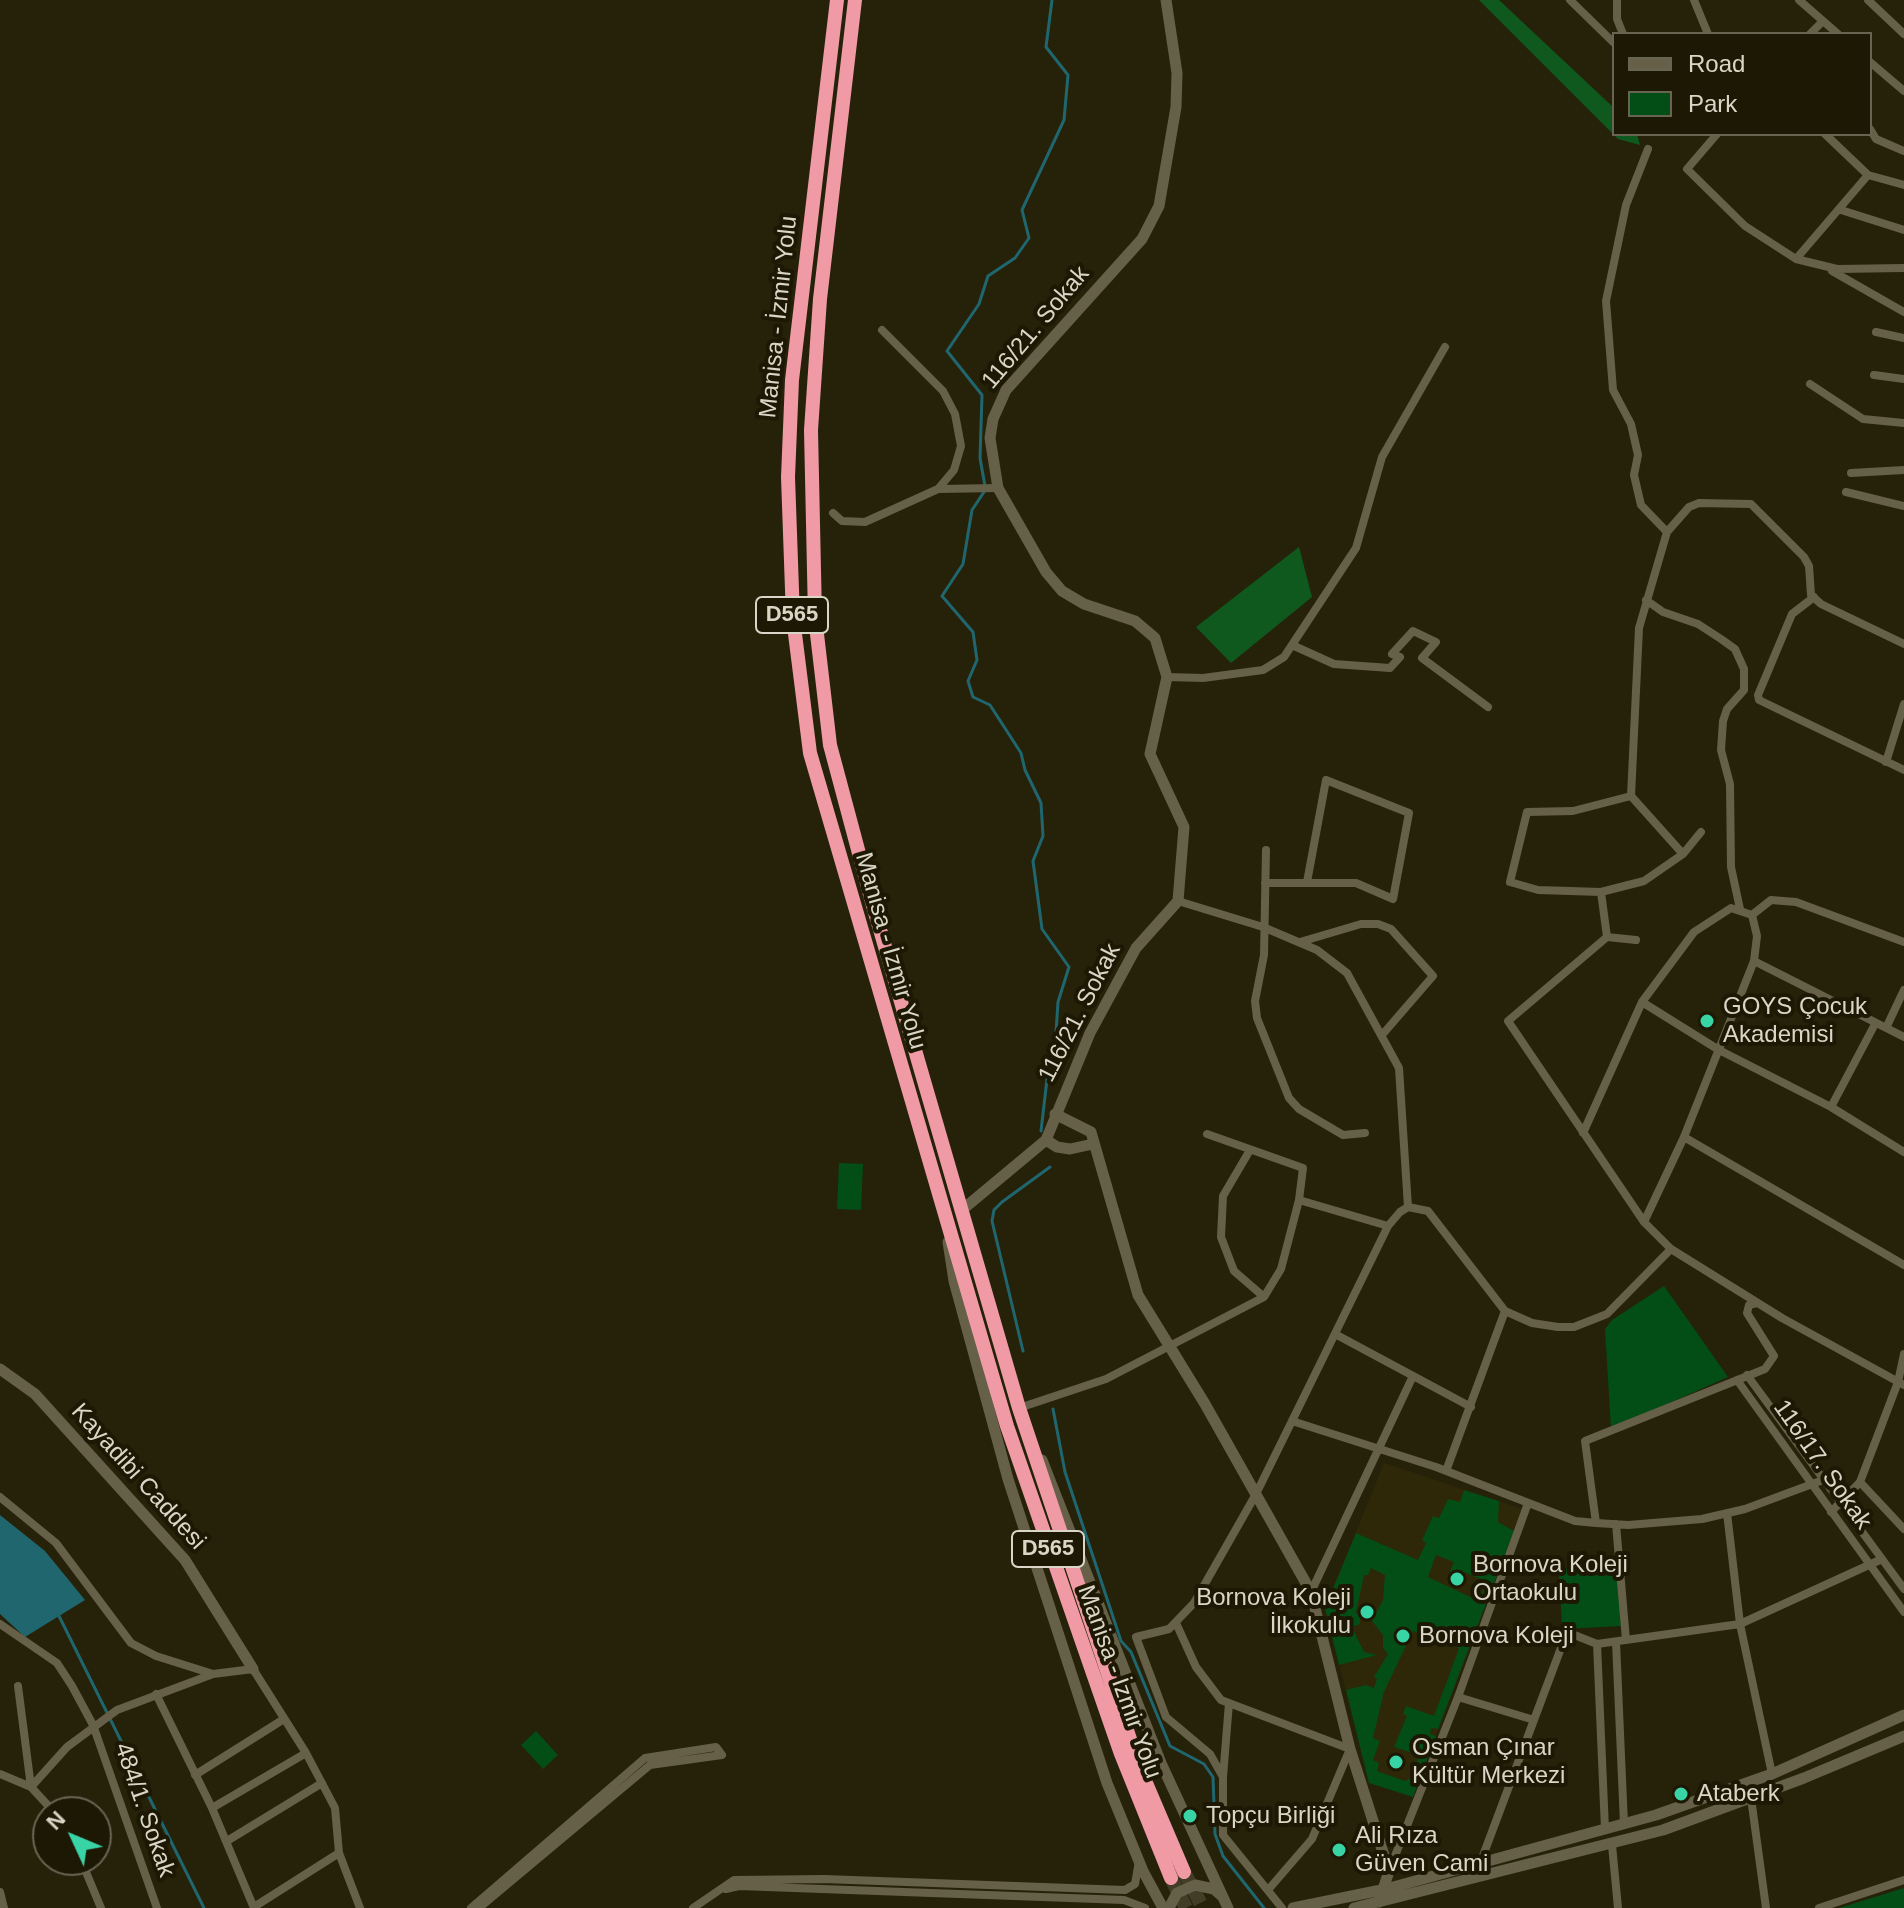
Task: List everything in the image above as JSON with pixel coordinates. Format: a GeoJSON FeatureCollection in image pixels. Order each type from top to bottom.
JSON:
{"type":"FeatureCollection","features":[{"type":"Feature","properties":{"kind":"highway","name":"Manisa - İzmir Yolu"},"geometry":{"type":"LineString","coordinates":[[837,0],[792,380],[788,477],[793,618],[810,753],[943,1214],[1045,1542],[1121,1754],[1177,1875],[1020,1412],[830,745],[815,617],[810,505],[813,377],[855,0]]}},
{"type":"Feature","properties":{"kind":"street","name":"116/21. Sokak"},"geometry":{"type":"LineString","coordinates":[[1046,1140],[1090,1033],[1136,948],[1178,901],[1184,827],[1150,754],[1167,677],[1155,638],[1135,621],[1084,604],[1062,591],[1028,544],[998,488],[990,438],[993,419],[1006,390],[1142,239],[1159,206],[1176,107],[1177,73],[1166,0]]}},
{"type":"Feature","properties":{"kind":"street"},"geometry":{"type":"LineString","coordinates":[[1570,0],[1612,41]]}},
{"type":"Feature","properties":{"kind":"street"},"geometry":{"type":"LineString","coordinates":[[1617,0],[1617,19],[1622,32]]}},
{"type":"Feature","properties":{"kind":"street"},"geometry":{"type":"LineString","coordinates":[[1694,0],[1707,32]]}},
{"type":"Feature","properties":{"kind":"street"},"geometry":{"type":"LineString","coordinates":[[1799,0],[1836,32]]}},
{"type":"Feature","properties":{"kind":"street"},"geometry":{"type":"LineString","coordinates":[[1868,0],[1904,34]]}},
{"type":"Feature","properties":{"kind":"street"},"geometry":{"type":"LineString","coordinates":[[1812,32],[1823,21]]}},
{"type":"Feature","properties":{"kind":"street"},"geometry":{"type":"LineString","coordinates":[[1872,64],[1904,91]]}},
{"type":"Feature","properties":{"kind":"street"},"geometry":{"type":"LineString","coordinates":[[1872,132],[1876,139],[1904,151]]}},
{"type":"Feature","properties":{"kind":"street"},"geometry":{"type":"LineString","coordinates":[[1715,136],[1687,169],[1745,226],[1796,259],[1825,266],[1904,268]]}},
{"type":"Feature","properties":{"kind":"street"},"geometry":{"type":"LineString","coordinates":[[1827,136],[1868,175],[1904,185]]}},
{"type":"Feature","properties":{"kind":"street"},"geometry":{"type":"LineString","coordinates":[[1648,149],[1638,167],[1621,226],[1607,316],[1613,390],[1631,424],[1638,455],[1634,475],[1641,505],[1667,532]]}},
{"type":"Feature","properties":{"kind":"street"},"geometry":{"type":"LineString","coordinates":[[1796,259],[1868,175]]}},
{"type":"Feature","properties":{"kind":"street"},"geometry":{"type":"LineString","coordinates":[[1841,210],[1904,230]]}},
{"type":"Feature","properties":{"kind":"street"},"geometry":{"type":"LineString","coordinates":[[1825,266],[1904,312]]}},
{"type":"Feature","properties":{"kind":"street"},"geometry":{"type":"LineString","coordinates":[[882,330],[943,391],[955,414],[961,446],[954,470],[938,489]]}},
{"type":"Feature","properties":{"kind":"street"},"geometry":{"type":"LineString","coordinates":[[1876,332],[1904,338]]}},
{"type":"Feature","properties":{"kind":"street"},"geometry":{"type":"LineString","coordinates":[[1167,677],[1203,678],[1263,670],[1284,657],[1356,548],[1382,457],[1445,347]]}},
{"type":"Feature","properties":{"kind":"street"},"geometry":{"type":"LineString","coordinates":[[1874,375],[1904,379]]}},
{"type":"Feature","properties":{"kind":"street"},"geometry":{"type":"LineString","coordinates":[[1810,384],[1863,419],[1904,423]]}},
{"type":"Feature","properties":{"kind":"street"},"geometry":{"type":"LineString","coordinates":[[1851,473],[1904,470]]}},
{"type":"Feature","properties":{"kind":"street"},"geometry":{"type":"LineString","coordinates":[[833,513],[842,521],[865,522],[938,489],[998,488]]}},
{"type":"Feature","properties":{"kind":"street"},"geometry":{"type":"LineString","coordinates":[[1846,492],[1904,506]]}},
{"type":"Feature","properties":{"kind":"street"},"geometry":{"type":"LineString","coordinates":[[1683,854],[1631,796],[1639,628],[1667,532],[1689,507],[1699,503],[1751,504],[1804,557],[1809,566],[1808,585],[1814,597],[1840,616],[1904,644]]}},
{"type":"Feature","properties":{"kind":"street"},"geometry":{"type":"LineString","coordinates":[[1814,597],[1792,614],[1758,695],[1759,700],[1904,770]]}},
{"type":"Feature","properties":{"kind":"street"},"geometry":{"type":"LineString","coordinates":[[1646,600],[1663,612],[1698,624],[1721,639],[1735,649],[1744,669],[1744,690],[1727,709],[1723,721],[1721,750],[1730,784],[1731,867],[1740,909]]}},
{"type":"Feature","properties":{"kind":"street"},"geometry":{"type":"LineString","coordinates":[[1292,645],[1334,664],[1390,668],[1400,657],[1392,654],[1413,631],[1436,642],[1422,658],[1488,707]]}},
{"type":"Feature","properties":{"kind":"street"},"geometry":{"type":"LineString","coordinates":[[1886,762],[1904,704]]}},
{"type":"Feature","properties":{"kind":"street"},"geometry":{"type":"LineString","coordinates":[[1265,883],[1356,883],[1393,899],[1409,813],[1326,780],[1307,882]]}},
{"type":"Feature","properties":{"kind":"street"},"geometry":{"type":"LineString","coordinates":[[1631,796],[1573,811],[1527,812],[1510,882],[1538,890],[1601,892],[1644,881],[1683,854],[1701,832]]}},
{"type":"Feature","properties":{"kind":"street"},"geometry":{"type":"LineString","coordinates":[[1266,850],[1264,955],[1255,1001],[1257,1018],[1289,1098],[1299,1109],[1343,1135],[1365,1133]]}},
{"type":"Feature","properties":{"kind":"street"},"geometry":{"type":"LineString","coordinates":[[1601,892],[1607,937]]}},
{"type":"Feature","properties":{"kind":"street"},"geometry":{"type":"LineString","coordinates":[[1752,915],[1771,900],[1796,902],[1904,942]]}},
{"type":"Feature","properties":{"kind":"street"},"geometry":{"type":"LineString","coordinates":[[1178,901],[1263,927],[1299,942],[1317,950],[1347,973],[1399,1068],[1408,1207]]}},
{"type":"Feature","properties":{"kind":"street"},"geometry":{"type":"LineString","coordinates":[[1583,1133],[1642,1002],[1694,932],[1731,908],[1752,915]]}},
{"type":"Feature","properties":{"kind":"street"},"geometry":{"type":"LineString","coordinates":[[1644,1222],[1684,1137],[1754,961],[1757,936],[1752,915]]}},
{"type":"Feature","properties":{"kind":"street"},"geometry":{"type":"LineString","coordinates":[[1299,942],[1361,924],[1378,924],[1391,929],[1433,976],[1382,1035]]}},
{"type":"Feature","properties":{"kind":"street"},"geometry":{"type":"LineString","coordinates":[[1636,940],[1607,937],[1508,1021],[1644,1222],[1671,1249],[1757,1303],[1901,1383]]}},
{"type":"Feature","properties":{"kind":"street"},"geometry":{"type":"LineString","coordinates":[[1754,961],[1904,1037]]}},
{"type":"Feature","properties":{"kind":"street"},"geometry":{"type":"LineString","coordinates":[[1886,1028],[1904,990]]}},
{"type":"Feature","properties":{"kind":"street"},"geometry":{"type":"LineString","coordinates":[[1642,1002],[1719,1050],[1831,1107],[1904,1152]]}},
{"type":"Feature","properties":{"kind":"street"},"geometry":{"type":"LineString","coordinates":[[1831,1107],[1875,1024]]}},
{"type":"Feature","properties":{"kind":"street"},"geometry":{"type":"LineString","coordinates":[[1055,1114],[1091,1132],[1138,1295],[1170,1345],[1311,1592],[1350,1749],[1389,1871]]}},
{"type":"Feature","properties":{"kind":"street"},"geometry":{"type":"LineString","coordinates":[[1207,1134],[1303,1168],[1299,1200],[1281,1269],[1264,1297],[1106,1379],[1020,1412],[1052,1480],[1187,1825],[1227,1906]]}},
{"type":"Feature","properties":{"kind":"street"},"geometry":{"type":"LineString","coordinates":[[1684,1137],[1904,1265]]}},
{"type":"Feature","properties":{"kind":"street"},"geometry":{"type":"LineString","coordinates":[[962,1210],[1046,1140],[1057,1147],[1070,1149],[1093,1144]]}},
{"type":"Feature","properties":{"kind":"street"},"geometry":{"type":"LineString","coordinates":[[1250,1150],[1223,1196],[1221,1237],[1234,1271],[1264,1297]]}},
{"type":"Feature","properties":{"kind":"street"},"geometry":{"type":"LineString","coordinates":[[1299,1200],[1388,1226]]}},
{"type":"Feature","properties":{"kind":"street"},"geometry":{"type":"LineString","coordinates":[[1223,1777],[1210,1754],[1166,1717],[1136,1637],[1169,1629],[1194,1603],[1256,1494],[1388,1226],[1408,1207],[1421,1207],[1433,1217],[1505,1311],[1532,1323],[1574,1327],[1609,1312],[1671,1249]]}},
{"type":"Feature","properties":{"kind":"street"},"geometry":{"type":"LineString","coordinates":[[943,1214],[954,1281],[1008,1479],[1107,1783],[1139,1860],[1166,1908],[1177,1893],[1195,1885],[1214,1889],[1227,1906],[1240,1908]]}},
{"type":"Feature","properties":{"kind":"street"},"geometry":{"type":"LineString","coordinates":[[1596,1523],[1585,1441],[1765,1369],[1774,1356],[1747,1313],[1749,1305],[1757,1303]]}},
{"type":"Feature","properties":{"kind":"street"},"geometry":{"type":"LineString","coordinates":[[1446,1471],[1505,1311]]}},
{"type":"Feature","properties":{"kind":"street"},"geometry":{"type":"LineString","coordinates":[[1335,1334],[1471,1407]]}},
{"type":"Feature","properties":{"kind":"street"},"geometry":{"type":"LineString","coordinates":[[1831,1512],[1860,1482],[1901,1383],[1904,1354]]}},
{"type":"Feature","properties":{"kind":"street","name":"Kayadibi Caddesi"},"geometry":{"type":"LineString","coordinates":[[0,1369],[35,1394],[185,1560],[253,1669]]}},
{"type":"Feature","properties":{"kind":"street","name":"116/17. Sokak"},"geometry":{"type":"LineString","coordinates":[[1747,1375],[1904,1589]]}},
{"type":"Feature","properties":{"kind":"street"},"geometry":{"type":"LineString","coordinates":[[1311,1592],[1413,1376]]}},
{"type":"Feature","properties":{"kind":"street","name":"116/17. Sokak"},"geometry":{"type":"LineString","coordinates":[[1737,1380],[1904,1612]]}},
{"type":"Feature","properties":{"kind":"street"},"geometry":{"type":"LineString","coordinates":[[1292,1421],[1446,1471],[1575,1521],[1616,1524],[1702,1519],[1823,1480]]}},
{"type":"Feature","properties":{"kind":"street"},"geometry":{"type":"LineString","coordinates":[[1860,1482],[1904,1529]]}},
{"type":"Feature","properties":{"kind":"street"},"geometry":{"type":"LineString","coordinates":[[0,1497],[56,1543],[131,1643],[156,1656],[213,1674]]}},
{"type":"Feature","properties":{"kind":"street"},"geometry":{"type":"LineString","coordinates":[[1379,1902],[1528,1503]]}},
{"type":"Feature","properties":{"kind":"street"},"geometry":{"type":"LineString","coordinates":[[1727,1513],[1740,1624],[1772,1774]]}},
{"type":"Feature","properties":{"kind":"street"},"geometry":{"type":"LineString","coordinates":[[1616,1524],[1624,1824]]}},
{"type":"Feature","properties":{"kind":"street"},"geometry":{"type":"LineString","coordinates":[[1481,1861],[1567,1632],[1597,1644],[1740,1624],[1882,1559]]}},
{"type":"Feature","properties":{"kind":"street"},"geometry":{"type":"LineString","coordinates":[[1176,1623],[1196,1667],[1221,1700],[1350,1749]]}},
{"type":"Feature","properties":{"kind":"street","name":"484/1. Sokak"},"geometry":{"type":"LineString","coordinates":[[0,1624],[57,1663],[93,1725],[157,1908]]}},
{"type":"Feature","properties":{"kind":"street"},"geometry":{"type":"LineString","coordinates":[[1597,1644],[1605,1829]]}},
{"type":"Feature","properties":{"kind":"street"},"geometry":{"type":"LineString","coordinates":[[31,1787],[93,1725],[117,1710],[213,1674],[253,1669],[306,1753],[335,1808],[339,1853],[360,1908]]}},
{"type":"Feature","properties":{"kind":"street"},"geometry":{"type":"LineString","coordinates":[[18,1686],[31,1787]]}},
{"type":"Feature","properties":{"kind":"street"},"geometry":{"type":"LineString","coordinates":[[156,1694],[212,1808],[254,1908],[339,1853]]}},
{"type":"Feature","properties":{"kind":"street"},"geometry":{"type":"LineString","coordinates":[[1458,1697],[1534,1720]]}},
{"type":"Feature","properties":{"kind":"street"},"geometry":{"type":"LineString","coordinates":[[1229,1703],[1223,1777],[1223,1835],[1282,1908]]}},
{"type":"Feature","properties":{"kind":"street"},"geometry":{"type":"LineString","coordinates":[[1293,1908],[1386,1889],[1624,1824],[1772,1774],[1904,1715]]}},
{"type":"Feature","properties":{"kind":"street"},"geometry":{"type":"LineString","coordinates":[[195,1775],[284,1719]]}},
{"type":"Feature","properties":{"kind":"street"},"geometry":{"type":"LineString","coordinates":[[1354,1908],[1612,1845],[1751,1798],[1904,1736]]}},
{"type":"Feature","properties":{"kind":"street"},"geometry":{"type":"LineString","coordinates":[[471,1908],[645,1758],[716,1747],[722,1755],[650,1765],[479,1908]]}},
{"type":"Feature","properties":{"kind":"street"},"geometry":{"type":"LineString","coordinates":[[1268,1890],[1312,1839],[1350,1749]]}},
{"type":"Feature","properties":{"kind":"street"},"geometry":{"type":"LineString","coordinates":[[212,1808],[306,1753]]}},
{"type":"Feature","properties":{"kind":"street"},"geometry":{"type":"LineString","coordinates":[[0,1774],[31,1787],[39,1796]]}},
{"type":"Feature","properties":{"kind":"street"},"geometry":{"type":"LineString","coordinates":[[227,1841],[322,1783]]}},
{"type":"Feature","properties":{"kind":"street"},"geometry":{"type":"LineString","coordinates":[[1751,1798],[1766,1908]]}},
{"type":"Feature","properties":{"kind":"street"},"geometry":{"type":"LineString","coordinates":[[1612,1845],[1618,1908]]}},
{"type":"Feature","properties":{"kind":"street"},"geometry":{"type":"LineString","coordinates":[[693,1908],[734,1880],[824,1879],[1125,1890],[1135,1884],[1139,1860]]}},
{"type":"Feature","properties":{"kind":"street"},"geometry":{"type":"LineString","coordinates":[[88,1876],[101,1908]]}},
{"type":"Feature","properties":{"kind":"street"},"geometry":{"type":"LineString","coordinates":[[1819,1908],[1904,1880]]}},
{"type":"Feature","properties":{"kind":"street"},"geometry":{"type":"LineString","coordinates":[[700,1908],[722,1890],[739,1886],[1124,1900],[1145,1908]]}},
{"type":"Feature","properties":{"kind":"shaded area","name":"Bornova Koleji"},"geometry":{"type":"Polygon","coordinates":[[[1384,1463],[1522,1509],[1413,1797],[1369,1783],[1325,1608],[1384,1463]]]}},
{"type":"Feature","properties":{"kind":"green space"},"geometry":{"type":"Polygon","coordinates":[[[1479,0],[1499,0],[1612,106],[1612,133],[1479,0]]]}},
{"type":"Feature","properties":{"kind":"green space"},"geometry":{"type":"Polygon","coordinates":[[[1615,136],[1638,136],[1640,145],[1615,136]]]}},
{"type":"Feature","properties":{"kind":"green space"},"geometry":{"type":"Polygon","coordinates":[[[1299,547],[1312,597],[1231,663],[1196,627],[1299,547]]]}},
{"type":"Feature","properties":{"kind":"green space"},"geometry":{"type":"Polygon","coordinates":[[[839,1163],[863,1164],[861,1210],[837,1209],[839,1163]]]}},
{"type":"Feature","properties":{"kind":"green space"},"geometry":{"type":"Polygon","coordinates":[[[1664,1286],[1728,1377],[1611,1429],[1605,1329],[1612,1320],[1664,1286]]]}},
{"type":"Feature","properties":{"kind":"green space"},"geometry":{"type":"Polygon","coordinates":[[[1464,1490],[1499,1501],[1498,1522],[1514,1531],[1438,1729],[1431,1728],[1430,1734],[1436,1736],[1413,1797],[1369,1783],[1346,1690],[1366,1685],[1374,1688],[1377,1679],[1374,1677],[1388,1654],[1383,1648],[1383,1635],[1372,1621],[1383,1600],[1385,1575],[1371,1568],[1368,1575],[1364,1575],[1356,1613],[1360,1615],[1360,1624],[1352,1627],[1364,1652],[1377,1655],[1339,1665],[1325,1608],[1356,1533],[1418,1560],[1426,1543],[1422,1540],[1433,1516],[1439,1518],[1448,1499],[1460,1502],[1464,1490]],[[1436,1555],[1428,1577],[1479,1601],[1486,1581],[1461,1571],[1458,1577],[1449,1574],[1454,1562],[1436,1555]],[[1413,1631],[1384,1692],[1373,1738],[1380,1741],[1373,1760],[1379,1763],[1377,1771],[1405,1781],[1409,1779],[1418,1759],[1415,1754],[1394,1747],[1407,1716],[1403,1714],[1406,1706],[1434,1716],[1459,1648],[1413,1631]]]}},
{"type":"Feature","properties":{"kind":"green space"},"geometry":{"type":"Polygon","coordinates":[[[1618,1566],[1621,1626],[1562,1629],[1559,1569],[1618,1566]]]}},
{"type":"Feature","properties":{"kind":"green space"},"geometry":{"type":"Polygon","coordinates":[[[536,1731],[558,1755],[543,1769],[521,1745],[536,1731]]]}},
{"type":"Feature","properties":{"kind":"green space"},"geometry":{"type":"Polygon","coordinates":[[[1904,1888],[1904,1908],[1839,1908],[1904,1888]]]}},
{"type":"Feature","properties":{"kind":"water"},"geometry":{"type":"Polygon","coordinates":[[[0,1515],[45,1551],[85,1600],[25,1637],[0,1614],[0,1515]]]}},
{"type":"Feature","properties":{"kind":"waterway"},"geometry":{"type":"LineString","coordinates":[[985,486],[980,458],[982,395],[947,351],[979,304],[988,276],[1015,258],[1029,238],[1022,210],[1064,120],[1068,75],[1046,47],[1052,0]]}},
{"type":"Feature","properties":{"kind":"waterway"},"geometry":{"type":"LineString","coordinates":[[984,492],[972,510],[963,564],[942,596],[973,632],[977,660],[968,681],[973,697],[990,705],[1021,753],[1025,770],[1041,803],[1043,836],[1033,861],[1042,929],[1069,967],[1058,1002],[1055,1048],[1049,1062],[1041,1131]]}},
{"type":"Feature","properties":{"kind":"waterway"},"geometry":{"type":"LineString","coordinates":[[1023,1351],[992,1221],[994,1210],[1002,1202],[1050,1167]]}},
{"type":"Feature","properties":{"kind":"waterway"},"geometry":{"type":"LineString","coordinates":[[1053,1409],[1065,1472],[1121,1641],[1131,1652],[1170,1746],[1204,1764],[1213,1777],[1215,1834],[1223,1856],[1264,1908]]}},
{"type":"Feature","properties":{"kind":"waterway"},"geometry":{"type":"LineString","coordinates":[[58,1614],[204,1908]]}},
{"type":"Feature","properties":{"kind":"tunnel"},"geometry":{"type":"LineString","coordinates":[[1184,1872],[1203,1908]]}},
{"type":"Feature","properties":{"kind":"tunnel"},"geometry":{"type":"LineString","coordinates":[[1171,1878],[1186,1908]]}},
{"type":"Feature","properties":{"kind":"place","name":"GOYS Çocuk Akademisi"},"geometry":{"type":"Point","coordinates":[1707,1021]}},
{"type":"Feature","properties":{"kind":"place","name":"Bornova Koleji Ortaokulu"},"geometry":{"type":"Point","coordinates":[1457,1579]}},
{"type":"Feature","properties":{"kind":"place","name":"Bornova Koleji İlkokulu"},"geometry":{"type":"Point","coordinates":[1367,1612]}},
{"type":"Feature","properties":{"kind":"place","name":"Bornova Koleji"},"geometry":{"type":"Point","coordinates":[1403,1636]}},
{"type":"Feature","properties":{"kind":"place","name":"Osman Çınar Kültür Merkezi"},"geometry":{"type":"Point","coordinates":[1396,1762]}},
{"type":"Feature","properties":{"kind":"place","name":"Ataberk"},"geometry":{"type":"Point","coordinates":[1681,1794]}},
{"type":"Feature","properties":{"kind":"place","name":"Topçu Birliği"},"geometry":{"type":"Point","coordinates":[1190,1816]}},
{"type":"Feature","properties":{"kind":"place","name":"Ali Rıza Güven Cami"},"geometry":{"type":"Point","coordinates":[1339,1850]}}]}
